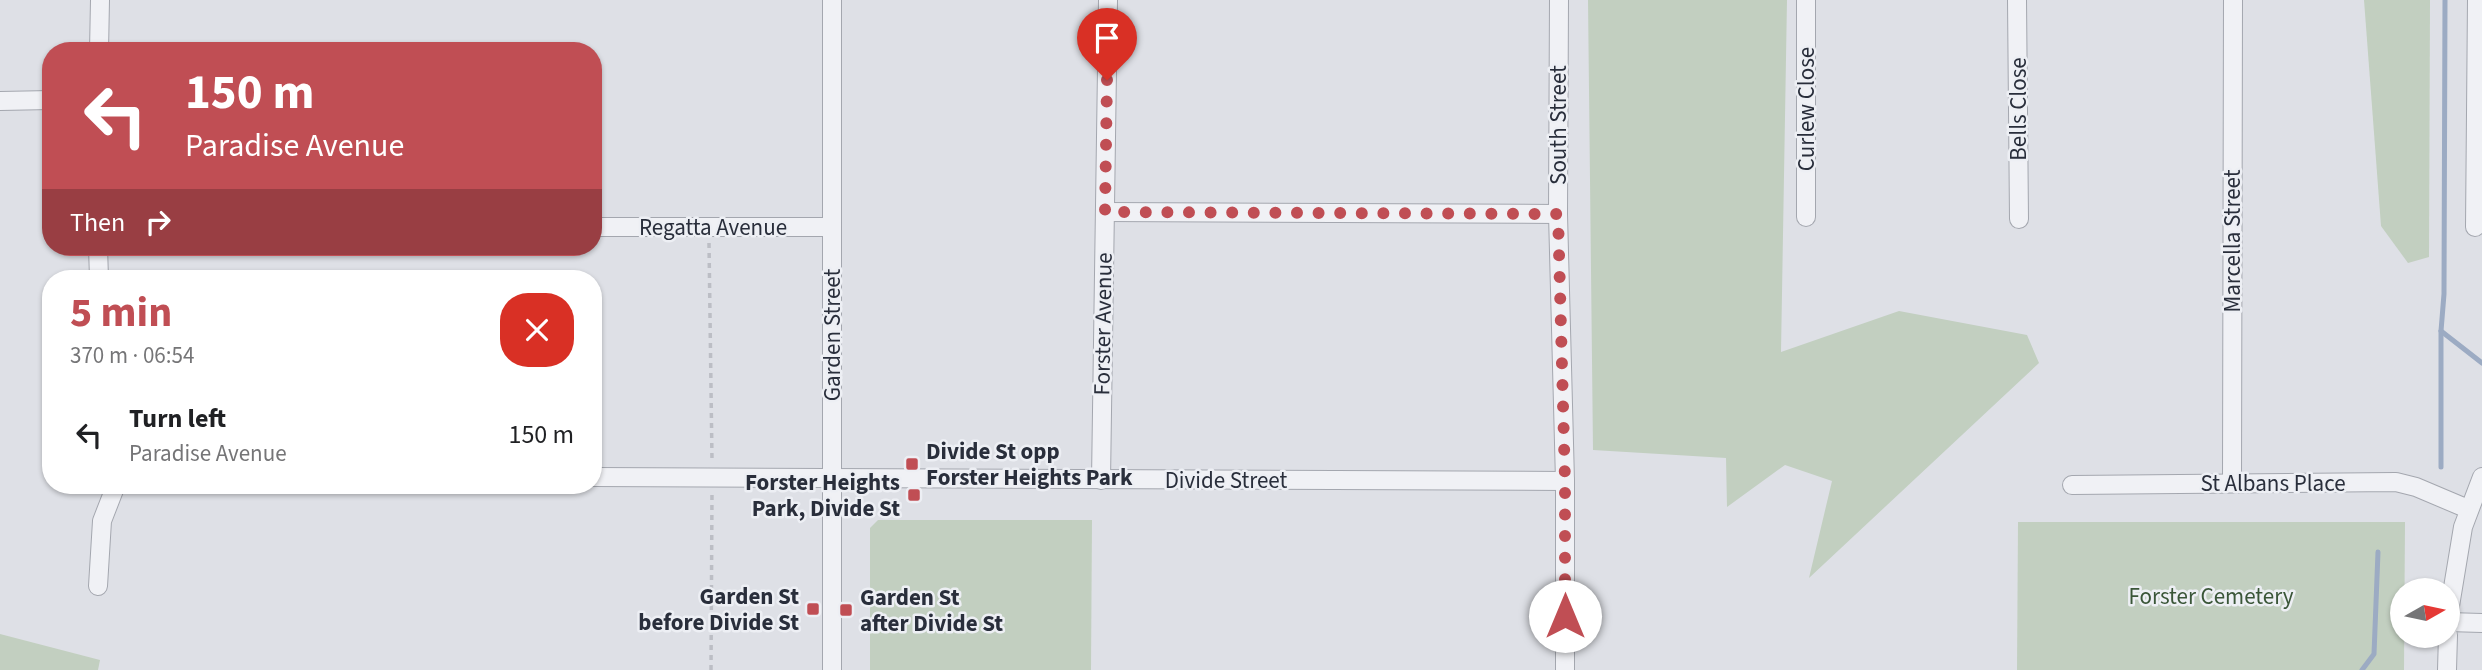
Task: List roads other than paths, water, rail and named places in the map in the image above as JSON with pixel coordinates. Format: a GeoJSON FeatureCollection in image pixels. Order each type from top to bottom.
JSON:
{"type":"FeatureCollection","features":[{"type":"Feature","properties":{"kind":"street"},"geometry":{"type":"LineString","coordinates":[[99,42],[100,0]]}},
{"type":"Feature","properties":{"kind":"street","name":"Garden Street"},"geometry":{"type":"LineString","coordinates":[[832,0],[832,670]]}},
{"type":"Feature","properties":{"kind":"street","name":"Forster Avenue"},"geometry":{"type":"LineString","coordinates":[[1101,480],[1108,0]]}},
{"type":"Feature","properties":{"kind":"street","name":"South Street"},"geometry":{"type":"LineString","coordinates":[[1559,0],[1558,214],[1565,481],[1565,670]]}},
{"type":"Feature","properties":{"kind":"street","name":"Curlew Close"},"geometry":{"type":"LineString","coordinates":[[1806,0],[1806,217]]}},
{"type":"Feature","properties":{"kind":"street","name":"Bells Close"},"geometry":{"type":"LineString","coordinates":[[2017,0],[2019,219]]}},
{"type":"Feature","properties":{"kind":"street","name":"Marcella Street"},"geometry":{"type":"LineString","coordinates":[[2232,482],[2233,0]]}},
{"type":"Feature","properties":{"kind":"street"},"geometry":{"type":"LineString","coordinates":[[2475,227],[2477,0]]}},
{"type":"Feature","properties":{"kind":"street"},"geometry":{"type":"LineString","coordinates":[[0,101],[42,100]]}},
{"type":"Feature","properties":{"kind":"street"},"geometry":{"type":"LineString","coordinates":[[1105,212],[1558,214]]}},
{"type":"Feature","properties":{"kind":"street","name":"Regatta Avenue"},"geometry":{"type":"LineString","coordinates":[[602,227],[832,227]]}},
{"type":"Feature","properties":{"kind":"street","name":"Divide Street"},"geometry":{"type":"LineString","coordinates":[[602,477],[1565,481]]}},
{"type":"Feature","properties":{"kind":"street"},"geometry":{"type":"LineString","coordinates":[[2454,578],[2468,509],[2482,477]]}},
{"type":"Feature","properties":{"kind":"street","name":"St Albans Place"},"geometry":{"type":"LineString","coordinates":[[2072,485],[2396,482],[2416,487],[2468,509]]}},
{"type":"Feature","properties":{"kind":"street"},"geometry":{"type":"LineString","coordinates":[[98,586],[102,521],[112,494]]}},
{"type":"Feature","properties":{"kind":"street"},"geometry":{"type":"LineString","coordinates":[[2460,621],[2482,623]]}},
{"type":"Feature","properties":{"kind":"street"},"geometry":{"type":"LineString","coordinates":[[2447,670],[2448,648]]}},
{"type":"Feature","properties":{"kind":"waterway"},"geometry":{"type":"LineString","coordinates":[[2441,467],[2445,0]]}},
{"type":"Feature","properties":{"kind":"waterway"},"geometry":{"type":"LineString","coordinates":[[2441,331],[2482,363]]}},
{"type":"Feature","properties":{"kind":"waterway"},"geometry":{"type":"LineString","coordinates":[[2362,670],[2374,654],[2378,552]]}},
{"type":"Feature","properties":{"kind":"place","name":"Divide St opp Forster Heights Park"},"geometry":{"type":"Point","coordinates":[912,464]}},
{"type":"Feature","properties":{"kind":"place","name":"Forster Heights Park, Divide St"},"geometry":{"type":"Point","coordinates":[914,495]}},
{"type":"Feature","properties":{"kind":"place","name":"Garden St before Divide St"},"geometry":{"type":"Point","coordinates":[813,609]}},
{"type":"Feature","properties":{"kind":"place","name":"Garden St after Divide St"},"geometry":{"type":"Point","coordinates":[846,610]}},
{"type":"Feature","properties":{"kind":"park label","name":"Forster Cemetery"},"geometry":{"type":"Point","coordinates":[2211,596]}}]}
